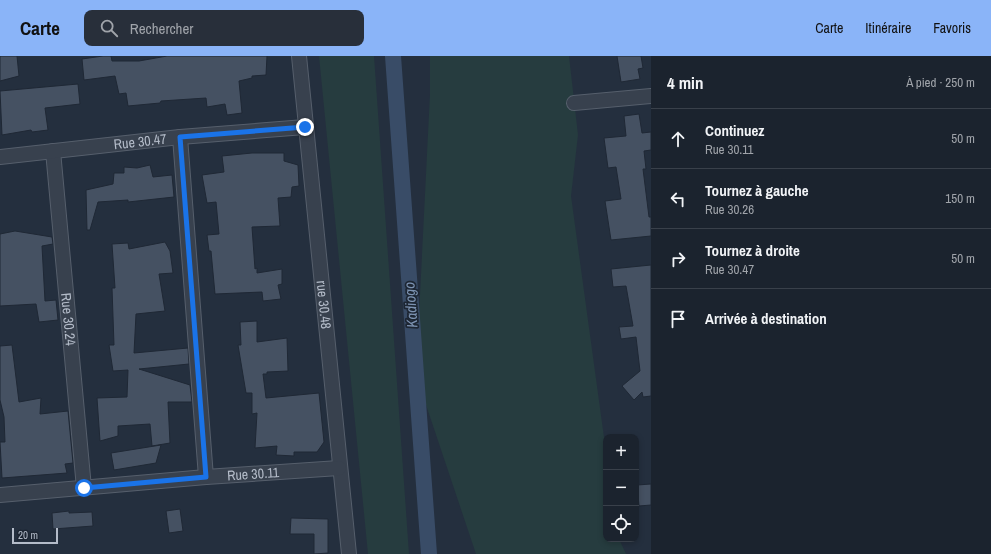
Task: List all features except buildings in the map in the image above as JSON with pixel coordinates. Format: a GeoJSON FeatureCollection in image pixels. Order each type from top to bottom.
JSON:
{"type":"FeatureCollection","features":[{"type":"Feature","properties":{"kind":"street","name":"rue 30.48"},"geometry":{"type":"LineString","coordinates":[[299,56],[348,554]]}},
{"type":"Feature","properties":{"kind":"street"},"geometry":{"type":"LineString","coordinates":[[574,103],[651,96]]}},
{"type":"Feature","properties":{"kind":"street","name":"Rue 30.47"},"geometry":{"type":"LineString","coordinates":[[0,157],[180,137],[305,127]]}},
{"type":"Feature","properties":{"kind":"street"},"geometry":{"type":"LineString","coordinates":[[180,137],[206,477]]}},
{"type":"Feature","properties":{"kind":"street","name":"Rue 30.24"},"geometry":{"type":"LineString","coordinates":[[53,151],[84,488]]}},
{"type":"Feature","properties":{"kind":"street","name":"Rue 30.11"},"geometry":{"type":"LineString","coordinates":[[0,496],[206,477],[339,468]]}},
{"type":"Feature","properties":{"kind":"green space"},"geometry":{"type":"Polygon","coordinates":[[[319,56],[374,56],[409,554],[368,554],[319,56]]]}},
{"type":"Feature","properties":{"kind":"green space"},"geometry":{"type":"Polygon","coordinates":[[[430,56],[569,56],[578,135],[571,196],[604,434],[603,542],[620,542],[626,554],[476,554],[416,375],[430,94],[430,56]]]}},
{"type":"Feature","properties":{"kind":"waterway","name":"Kadiogo"},"geometry":{"type":"LineString","coordinates":[[393,56],[429,554]]}},
{"type":"Feature","properties":{"kind":"route"},"geometry":{"type":"LineString","coordinates":[[84,488],[206,477],[180,137],[305,127]]}}]}
